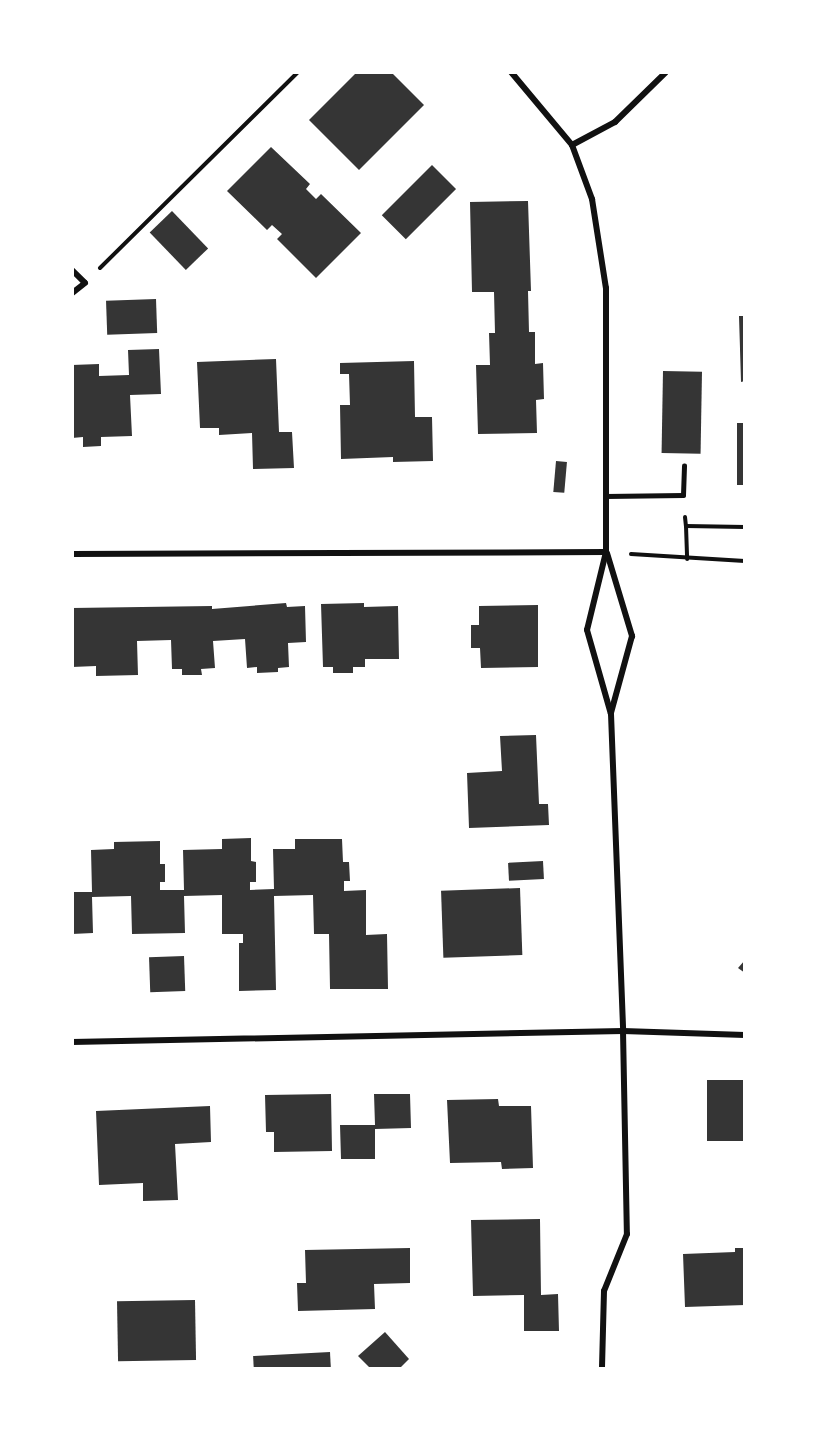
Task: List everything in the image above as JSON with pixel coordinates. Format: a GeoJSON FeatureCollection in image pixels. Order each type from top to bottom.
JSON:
{"type":"FeatureCollection","features":[{"type":"Feature","properties":{"kind":"street"},"geometry":{"type":"LineString","coordinates":[[511,72],[572,145],[592,199],[606,288],[606,552],[587,630],[611,714],[623,1031],[627,1234],[604,1291],[602,1369]]}},
{"type":"Feature","properties":{"kind":"street"},"geometry":{"type":"LineString","coordinates":[[572,145],[615,122],[666,72]]}},
{"type":"Feature","properties":{"kind":"street"},"geometry":{"type":"LineString","coordinates":[[72,270],[85,283],[72,293]]}},
{"type":"Feature","properties":{"kind":"street"},"geometry":{"type":"LineString","coordinates":[[72,554],[606,552]]}},
{"type":"Feature","properties":{"kind":"street"},"geometry":{"type":"LineString","coordinates":[[606,552],[632,636],[611,714]]}},
{"type":"Feature","properties":{"kind":"street"},"geometry":{"type":"LineString","coordinates":[[72,1042],[623,1031],[745,1035]]}},
{"type":"Feature","properties":{"kind":"lane"},"geometry":{"type":"LineString","coordinates":[[606,496],[683,495],[684,466]]}},
{"type":"Feature","properties":{"kind":"path"},"geometry":{"type":"LineString","coordinates":[[85,283],[298,72]]}},
{"type":"Feature","properties":{"kind":"path"},"geometry":{"type":"LineString","coordinates":[[683,495],[687,559]]}},
{"type":"Feature","properties":{"kind":"path"},"geometry":{"type":"LineString","coordinates":[[686,526],[745,527]]}},
{"type":"Feature","properties":{"kind":"path"},"geometry":{"type":"LineString","coordinates":[[606,552],[745,561]]}},
{"type":"Feature","properties":{"kind":"building"},"geometry":{"type":"Polygon","coordinates":[[[357,72],[391,72],[424,105],[359,170],[309,120],[357,72]]]}},
{"type":"Feature","properties":{"kind":"building"},"geometry":{"type":"Polygon","coordinates":[[[271,147],[310,184],[306,189],[316,199],[321,194],[361,233],[316,278],[277,239],[282,234],[272,225],[267,230],[227,191],[271,147]]]}},
{"type":"Feature","properties":{"kind":"building"},"geometry":{"type":"Polygon","coordinates":[[[432,165],[456,189],[406,239],[382,215],[432,165]]]}},
{"type":"Feature","properties":{"kind":"building"},"geometry":{"type":"Polygon","coordinates":[[[528,201],[531,291],[528,291],[529,332],[535,332],[535,364],[543,363],[544,399],[536,400],[537,433],[478,434],[476,365],[490,365],[489,333],[495,333],[494,292],[472,292],[470,202],[528,201]]]}},
{"type":"Feature","properties":{"kind":"building"},"geometry":{"type":"Polygon","coordinates":[[[172,211],[208,248],[186,270],[150,233],[172,211]]]}},
{"type":"Feature","properties":{"kind":"building"},"geometry":{"type":"Polygon","coordinates":[[[156,299],[157,333],[107,335],[106,301],[156,299]]]}},
{"type":"Feature","properties":{"kind":"building"},"geometry":{"type":"Polygon","coordinates":[[[739,316],[745,316],[745,381],[741,382],[739,316]]]}},
{"type":"Feature","properties":{"kind":"building"},"geometry":{"type":"Polygon","coordinates":[[[159,349],[161,394],[130,395],[132,436],[101,437],[101,446],[83,447],[83,437],[72,438],[72,365],[99,364],[99,376],[129,375],[128,350],[159,349]]]}},
{"type":"Feature","properties":{"kind":"building"},"geometry":{"type":"Polygon","coordinates":[[[276,359],[279,432],[292,432],[294,468],[253,469],[252,433],[219,435],[219,428],[200,428],[197,362],[276,359]]]}},
{"type":"Feature","properties":{"kind":"building"},"geometry":{"type":"Polygon","coordinates":[[[414,361],[415,417],[432,417],[433,461],[393,462],[393,457],[341,459],[340,405],[350,405],[349,374],[340,374],[340,363],[414,361]]]}},
{"type":"Feature","properties":{"kind":"building"},"geometry":{"type":"Polygon","coordinates":[[[663,371],[702,372],[701,454],[662,453],[663,371]]]}},
{"type":"Feature","properties":{"kind":"building"},"geometry":{"type":"Polygon","coordinates":[[[737,423],[745,423],[745,485],[737,485],[737,423]]]}},
{"type":"Feature","properties":{"kind":"building"},"geometry":{"type":"Polygon","coordinates":[[[556,461],[567,462],[564,493],[553,492],[556,461]]]}},
{"type":"Feature","properties":{"kind":"building"},"geometry":{"type":"Polygon","coordinates":[[[286,603],[287,607],[305,606],[306,642],[288,643],[289,667],[278,668],[278,672],[257,673],[257,667],[247,668],[245,639],[213,641],[215,668],[201,669],[202,675],[182,675],[182,669],[172,669],[171,640],[137,641],[138,675],[96,676],[96,666],[72,667],[72,608],[212,606],[212,609],[286,603]]]}},
{"type":"Feature","properties":{"kind":"building"},"geometry":{"type":"Polygon","coordinates":[[[364,603],[364,607],[398,606],[399,659],[365,659],[365,667],[353,667],[353,673],[333,673],[333,667],[323,667],[321,604],[364,603]]]}},
{"type":"Feature","properties":{"kind":"building"},"geometry":{"type":"Polygon","coordinates":[[[538,605],[538,667],[481,668],[480,648],[471,648],[471,625],[479,625],[479,606],[538,605]]]}},
{"type":"Feature","properties":{"kind":"building"},"geometry":{"type":"Polygon","coordinates":[[[536,735],[539,804],[548,804],[549,825],[469,828],[467,773],[502,771],[500,736],[536,735]]]}},
{"type":"Feature","properties":{"kind":"building"},"geometry":{"type":"Polygon","coordinates":[[[251,838],[251,861],[256,862],[256,882],[250,882],[250,890],[274,889],[273,849],[295,849],[295,839],[342,839],[343,862],[349,862],[350,881],[344,881],[344,891],[366,890],[366,935],[387,934],[388,989],[330,989],[329,934],[314,934],[313,895],[274,896],[276,990],[239,991],[239,943],[243,943],[243,934],[222,934],[222,895],[184,896],[185,933],[132,934],[131,896],[92,897],[93,933],[72,934],[72,877],[74,892],[92,892],[91,850],[114,849],[114,842],[160,841],[160,864],[165,864],[165,882],[160,882],[160,890],[184,890],[183,850],[222,849],[222,839],[251,838]]]}},
{"type":"Feature","properties":{"kind":"building"},"geometry":{"type":"Polygon","coordinates":[[[543,861],[544,879],[509,881],[508,863],[543,861]]]}},
{"type":"Feature","properties":{"kind":"building"},"geometry":{"type":"Polygon","coordinates":[[[520,888],[522,955],[443,958],[441,891],[520,888]]]}},
{"type":"Feature","properties":{"kind":"building"},"geometry":{"type":"Polygon","coordinates":[[[184,956],[185,991],[150,992],[149,957],[184,956]]]}},
{"type":"Feature","properties":{"kind":"building"},"geometry":{"type":"Polygon","coordinates":[[[745,960],[745,973],[738,968],[745,960]]]}},
{"type":"Feature","properties":{"kind":"building"},"geometry":{"type":"Polygon","coordinates":[[[707,1080],[745,1080],[745,1141],[707,1141],[707,1080]]]}},
{"type":"Feature","properties":{"kind":"building"},"geometry":{"type":"Polygon","coordinates":[[[331,1094],[332,1151],[274,1152],[274,1132],[266,1132],[265,1095],[331,1094]]]}},
{"type":"Feature","properties":{"kind":"building"},"geometry":{"type":"Polygon","coordinates":[[[374,1094],[410,1094],[411,1128],[375,1129],[375,1159],[341,1159],[340,1125],[375,1125],[374,1094]]]}},
{"type":"Feature","properties":{"kind":"building"},"geometry":{"type":"Polygon","coordinates":[[[498,1099],[499,1106],[531,1106],[533,1168],[502,1169],[501,1162],[450,1163],[447,1100],[498,1099]]]}},
{"type":"Feature","properties":{"kind":"building"},"geometry":{"type":"Polygon","coordinates":[[[210,1106],[211,1142],[175,1144],[178,1200],[143,1201],[143,1183],[99,1185],[96,1111],[210,1106]]]}},
{"type":"Feature","properties":{"kind":"building"},"geometry":{"type":"Polygon","coordinates":[[[540,1219],[541,1295],[558,1294],[559,1331],[524,1331],[524,1295],[473,1296],[471,1220],[540,1219]]]}},
{"type":"Feature","properties":{"kind":"building"},"geometry":{"type":"Polygon","coordinates":[[[410,1248],[410,1283],[374,1284],[375,1309],[298,1311],[297,1283],[306,1283],[305,1250],[410,1248]]]}},
{"type":"Feature","properties":{"kind":"building"},"geometry":{"type":"Polygon","coordinates":[[[735,1248],[745,1248],[745,1305],[685,1307],[683,1254],[735,1252],[735,1248]]]}},
{"type":"Feature","properties":{"kind":"building"},"geometry":{"type":"Polygon","coordinates":[[[195,1300],[196,1360],[118,1361],[117,1301],[195,1300]]]}},
{"type":"Feature","properties":{"kind":"building"},"geometry":{"type":"Polygon","coordinates":[[[385,1332],[409,1359],[399,1369],[371,1369],[358,1356],[385,1332]]]}},
{"type":"Feature","properties":{"kind":"building"},"geometry":{"type":"Polygon","coordinates":[[[330,1352],[331,1369],[254,1369],[253,1356],[330,1352]]]}}]}
